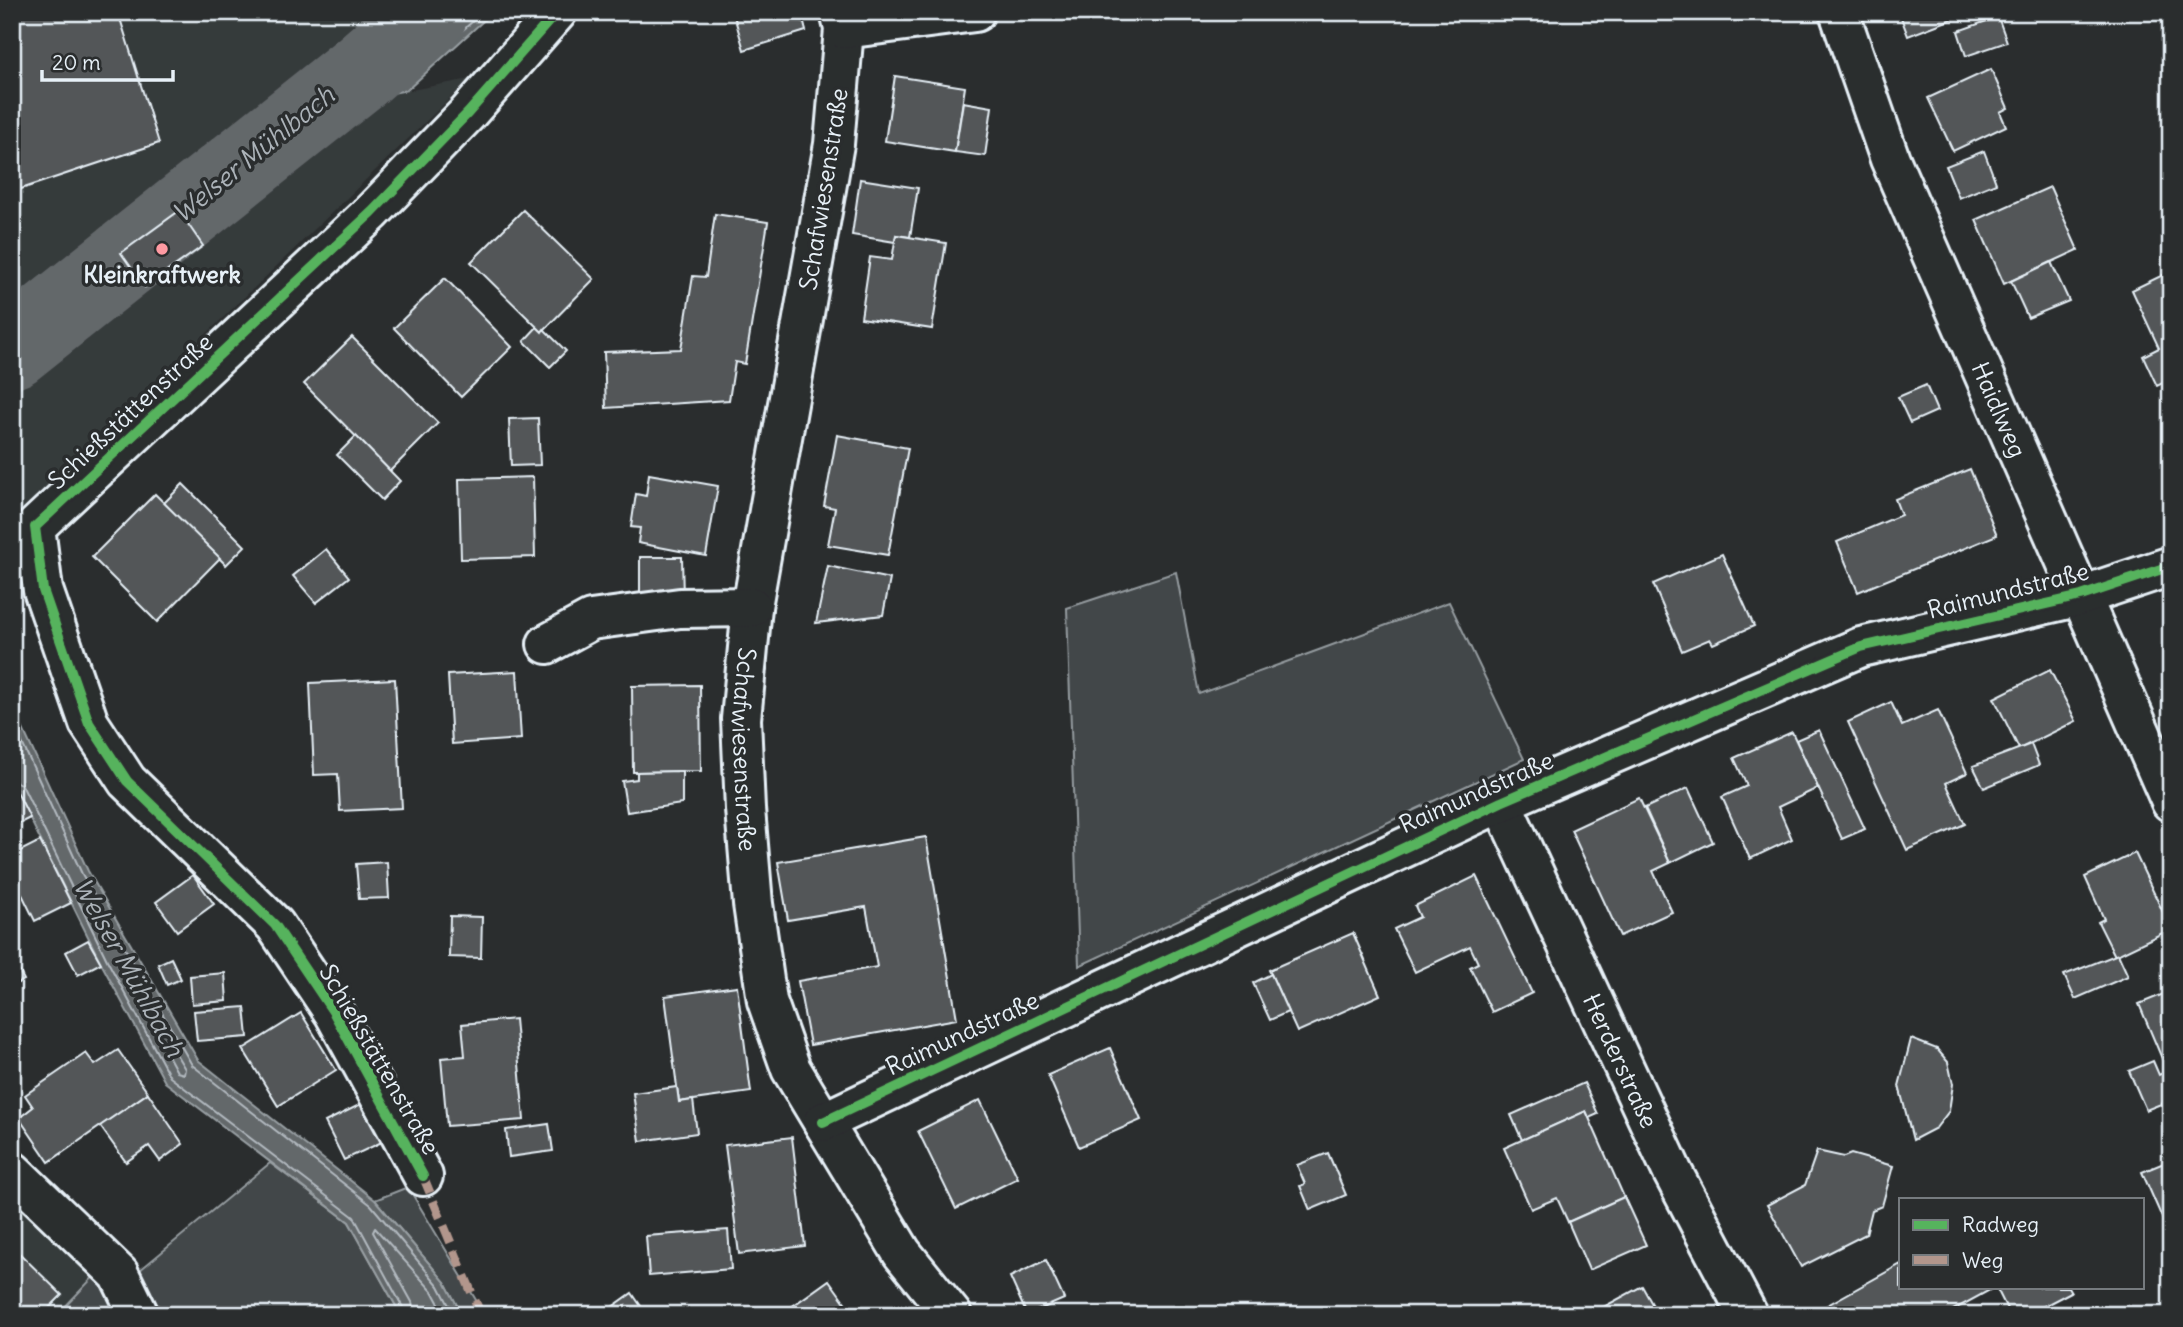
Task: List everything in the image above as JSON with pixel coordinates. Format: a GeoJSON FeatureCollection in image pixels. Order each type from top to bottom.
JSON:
{"type":"FeatureCollection","features":[{"type":"Feature","properties":{"kind":"street","name":"Schießstättenstraße"},"geometry":{"type":"LineString","coordinates":[[423,1176],[334,1013],[275,925],[127,781],[89,723],[24,537],[372,212],[468,113],[557,12]]}},
{"type":"Feature","properties":{"kind":"street"},"geometry":{"type":"LineString","coordinates":[[842,21],[975,12]]}},
{"type":"Feature","properties":{"kind":"street","name":"Haidlweg"},"geometry":{"type":"LineString","coordinates":[[1839,12],[1890,159],[2171,802]]}},
{"type":"Feature","properties":{"kind":"street","name":"Schafwiesenstraße"},"geometry":{"type":"LineString","coordinates":[[842,21],[834,144],[752,607],[741,719],[753,904],[767,1000],[791,1069],[902,1253],[952,1315]]}},
{"type":"Feature","properties":{"kind":"street","name":"Raimundstraße"},"geometry":{"type":"LineString","coordinates":[[823,1122],[1502,802],[1861,647],[2081,596],[2171,566]]}},
{"type":"Feature","properties":{"kind":"street"},"geometry":{"type":"LineString","coordinates":[[547,644],[591,620],[680,608],[752,607]]}},
{"type":"Feature","properties":{"kind":"street","name":"Herderstraße"},"geometry":{"type":"LineString","coordinates":[[1502,802],[1672,1171],[1748,1315]]}},
{"type":"Feature","properties":{"kind":"street"},"geometry":{"type":"LineString","coordinates":[[12,1171],[120,1274],[139,1315]]}},
{"type":"Feature","properties":{"kind":"shaded area"},"geometry":{"type":"Polygon","coordinates":[[[12,12],[384,12],[358,41],[12,302],[12,12]]]}},
{"type":"Feature","properties":{"kind":"shaded area"},"geometry":{"type":"Polygon","coordinates":[[[470,79],[12,522],[12,389],[83,328],[125,259],[205,196],[217,211],[358,100],[470,79]]]}},
{"type":"Feature","properties":{"kind":"shaded area"},"geometry":{"type":"Polygon","coordinates":[[[1176,572],[1199,694],[1449,602],[1524,759],[1079,966],[1067,608],[1176,572]]]}},
{"type":"Feature","properties":{"kind":"shaded area"},"geometry":{"type":"Polygon","coordinates":[[[270,1163],[349,1222],[401,1315],[57,1315],[101,1269],[134,1275],[270,1163]]]}},
{"type":"Feature","properties":{"kind":"shaded area"},"geometry":{"type":"Polygon","coordinates":[[[12,1186],[101,1269],[57,1315],[12,1315],[12,1186]]]}},
{"type":"Feature","properties":{"kind":"shaded area"},"geometry":{"type":"Polygon","coordinates":[[[408,1187],[485,1315],[462,1315],[445,1282],[375,1200],[408,1187]]]}},
{"type":"Feature","properties":{"kind":"water"},"geometry":{"type":"Polygon","coordinates":[[[384,12],[493,12],[407,90],[358,100],[217,211],[204,196],[125,259],[124,284],[83,328],[12,389],[12,302],[358,41],[384,12]]]}},
{"type":"Feature","properties":{"kind":"water"},"geometry":{"type":"Polygon","coordinates":[[[12,705],[88,871],[198,1060],[375,1200],[445,1282],[462,1315],[401,1315],[349,1222],[165,1082],[101,963],[12,782],[12,705]]]}},
{"type":"Feature","properties":{"kind":"building"},"geometry":{"type":"Polygon","coordinates":[[[12,12],[118,12],[159,143],[12,192],[12,12]]]}},
{"type":"Feature","properties":{"kind":"building"},"geometry":{"type":"Polygon","coordinates":[[[733,12],[801,12],[806,31],[744,50],[733,12]]]}},
{"type":"Feature","properties":{"kind":"building"},"geometry":{"type":"Polygon","coordinates":[[[1899,12],[1968,12],[1968,13],[1908,36],[1899,12]]]}},
{"type":"Feature","properties":{"kind":"building"},"geometry":{"type":"Polygon","coordinates":[[[1998,17],[2007,42],[1966,56],[1958,31],[1998,17]]]}},
{"type":"Feature","properties":{"kind":"building"},"geometry":{"type":"Polygon","coordinates":[[[1991,69],[2008,108],[2000,112],[2006,126],[1953,151],[1928,98],[1991,69]]]}},
{"type":"Feature","properties":{"kind":"building"},"geometry":{"type":"Polygon","coordinates":[[[895,76],[965,87],[955,152],[885,141],[895,76]]]}},
{"type":"Feature","properties":{"kind":"building"},"geometry":{"type":"Polygon","coordinates":[[[963,102],[992,107],[985,156],[955,152],[963,102]]]}},
{"type":"Feature","properties":{"kind":"building"},"geometry":{"type":"Polygon","coordinates":[[[1984,151],[1996,183],[1959,198],[1946,166],[1984,151]]]}},
{"type":"Feature","properties":{"kind":"building"},"geometry":{"type":"Polygon","coordinates":[[[860,179],[918,188],[910,237],[896,235],[895,242],[852,235],[860,179]]]}},
{"type":"Feature","properties":{"kind":"building"},"geometry":{"type":"Polygon","coordinates":[[[2050,187],[2078,250],[2004,284],[1976,220],[2050,187]]]}},
{"type":"Feature","properties":{"kind":"building"},"geometry":{"type":"Polygon","coordinates":[[[523,210],[594,279],[542,332],[471,262],[523,210]]]}},
{"type":"Feature","properties":{"kind":"building","name":"Kleinkraftwerk"},"geometry":{"type":"Polygon","coordinates":[[[179,211],[203,246],[145,287],[121,253],[179,211]]]}},
{"type":"Feature","properties":{"kind":"building"},"geometry":{"type":"Polygon","coordinates":[[[715,214],[768,222],[745,364],[735,362],[729,400],[606,408],[604,352],[681,349],[693,276],[706,277],[715,214]]]}},
{"type":"Feature","properties":{"kind":"building"},"geometry":{"type":"Polygon","coordinates":[[[896,235],[946,243],[932,329],[861,318],[870,257],[892,260],[896,235]]]}},
{"type":"Feature","properties":{"kind":"building"},"geometry":{"type":"Polygon","coordinates":[[[2051,262],[2069,301],[2028,318],[2011,281],[2051,262]]]}},
{"type":"Feature","properties":{"kind":"building"},"geometry":{"type":"Polygon","coordinates":[[[2171,271],[2171,379],[2157,386],[2143,356],[2159,348],[2132,290],[2171,271]]]}},
{"type":"Feature","properties":{"kind":"building"},"geometry":{"type":"Polygon","coordinates":[[[445,278],[512,347],[461,397],[394,328],[445,278]]]}},
{"type":"Feature","properties":{"kind":"building"},"geometry":{"type":"Polygon","coordinates":[[[537,327],[542,332],[544,329],[566,351],[550,367],[524,341],[537,327]]]}},
{"type":"Feature","properties":{"kind":"building"},"geometry":{"type":"Polygon","coordinates":[[[352,337],[438,423],[390,471],[304,384],[352,337]]]}},
{"type":"Feature","properties":{"kind":"building"},"geometry":{"type":"Polygon","coordinates":[[[1926,385],[1937,411],[1910,423],[1898,397],[1926,385]]]}},
{"type":"Feature","properties":{"kind":"building"},"geometry":{"type":"Polygon","coordinates":[[[538,418],[540,465],[511,466],[509,419],[538,418]]]}},
{"type":"Feature","properties":{"kind":"building"},"geometry":{"type":"Polygon","coordinates":[[[837,435],[908,448],[888,555],[828,545],[835,508],[824,506],[837,435]]]}},
{"type":"Feature","properties":{"kind":"building"},"geometry":{"type":"Polygon","coordinates":[[[356,436],[400,481],[382,500],[337,455],[356,436]]]}},
{"type":"Feature","properties":{"kind":"building"},"geometry":{"type":"Polygon","coordinates":[[[1970,469],[1997,535],[1858,592],[1837,542],[1901,515],[1895,499],[1970,469]]]}},
{"type":"Feature","properties":{"kind":"building"},"geometry":{"type":"Polygon","coordinates":[[[649,474],[718,486],[706,556],[638,543],[640,528],[631,527],[636,494],[646,496],[649,474]]]}},
{"type":"Feature","properties":{"kind":"building"},"geometry":{"type":"Polygon","coordinates":[[[533,477],[535,557],[461,559],[459,479],[533,477]]]}},
{"type":"Feature","properties":{"kind":"building"},"geometry":{"type":"Polygon","coordinates":[[[183,484],[245,546],[226,565],[164,503],[183,484]]]}},
{"type":"Feature","properties":{"kind":"building"},"geometry":{"type":"Polygon","coordinates":[[[155,494],[220,558],[157,622],[92,557],[155,494]]]}},
{"type":"Feature","properties":{"kind":"building"},"geometry":{"type":"Polygon","coordinates":[[[326,549],[349,577],[316,603],[293,576],[326,549]]]}},
{"type":"Feature","properties":{"kind":"building"},"geometry":{"type":"Polygon","coordinates":[[[1722,554],[1754,626],[1713,644],[1710,639],[1682,651],[1653,584],[1722,554]]]}},
{"type":"Feature","properties":{"kind":"building"},"geometry":{"type":"Polygon","coordinates":[[[640,557],[682,557],[683,598],[640,599],[640,557]]]}},
{"type":"Feature","properties":{"kind":"building"},"geometry":{"type":"Polygon","coordinates":[[[828,566],[890,579],[883,615],[816,623],[828,566]]]}},
{"type":"Feature","properties":{"kind":"building"},"geometry":{"type":"Polygon","coordinates":[[[2050,670],[2076,721],[2019,749],[1994,698],[2050,670]]]}},
{"type":"Feature","properties":{"kind":"building"},"geometry":{"type":"Polygon","coordinates":[[[517,671],[521,739],[452,744],[448,675],[517,671]]]}},
{"type":"Feature","properties":{"kind":"building"},"geometry":{"type":"Polygon","coordinates":[[[395,679],[402,808],[340,811],[338,774],[314,775],[310,683],[395,679]]]}},
{"type":"Feature","properties":{"kind":"building"},"geometry":{"type":"Polygon","coordinates":[[[700,685],[701,771],[633,772],[632,686],[700,685]]]}},
{"type":"Feature","properties":{"kind":"building"},"geometry":{"type":"Polygon","coordinates":[[[1891,702],[1902,726],[1938,710],[1967,773],[1946,783],[1965,824],[1907,850],[1848,722],[1891,702]]]}},
{"type":"Feature","properties":{"kind":"building"},"geometry":{"type":"Polygon","coordinates":[[[1819,730],[1865,829],[1842,839],[1796,740],[1819,730]]]}},
{"type":"Feature","properties":{"kind":"building"},"geometry":{"type":"Polygon","coordinates":[[[1792,732],[1818,788],[1778,807],[1792,839],[1750,859],[1722,797],[1747,786],[1734,758],[1792,732]]]}},
{"type":"Feature","properties":{"kind":"building"},"geometry":{"type":"Polygon","coordinates":[[[2031,744],[2039,765],[1984,788],[1973,766],[2031,744]]]}},
{"type":"Feature","properties":{"kind":"building"},"geometry":{"type":"Polygon","coordinates":[[[682,771],[682,804],[627,812],[622,781],[637,779],[637,772],[682,771]]]}},
{"type":"Feature","properties":{"kind":"building"},"geometry":{"type":"Polygon","coordinates":[[[12,782],[30,818],[12,827],[12,782]]]}},
{"type":"Feature","properties":{"kind":"building"},"geometry":{"type":"Polygon","coordinates":[[[1688,788],[1713,842],[1670,863],[1645,808],[1688,788]]]}},
{"type":"Feature","properties":{"kind":"building"},"geometry":{"type":"Polygon","coordinates":[[[1639,798],[1670,863],[1653,871],[1672,912],[1620,936],[1571,830],[1639,798]]]}},
{"type":"Feature","properties":{"kind":"building"},"geometry":{"type":"Polygon","coordinates":[[[926,837],[957,1019],[810,1045],[798,981],[877,967],[866,907],[788,920],[778,862],[926,837]]]}},
{"type":"Feature","properties":{"kind":"building"},"geometry":{"type":"Polygon","coordinates":[[[40,841],[71,903],[35,921],[17,884],[12,886],[12,855],[40,841]]]}},
{"type":"Feature","properties":{"kind":"building"},"geometry":{"type":"Polygon","coordinates":[[[2135,853],[2171,929],[2115,956],[2098,922],[2104,919],[2085,877],[2135,853]]]}},
{"type":"Feature","properties":{"kind":"building"},"geometry":{"type":"Polygon","coordinates":[[[387,862],[389,898],[359,899],[356,864],[387,862]]]}},
{"type":"Feature","properties":{"kind":"building"},"geometry":{"type":"Polygon","coordinates":[[[193,875],[214,904],[177,931],[156,902],[193,875]]]}},
{"type":"Feature","properties":{"kind":"building"},"geometry":{"type":"Polygon","coordinates":[[[1476,876],[1532,993],[1492,1012],[1470,967],[1478,963],[1470,946],[1415,972],[1394,929],[1420,917],[1415,906],[1476,876]]]}},
{"type":"Feature","properties":{"kind":"building"},"geometry":{"type":"Polygon","coordinates":[[[450,916],[482,917],[481,958],[449,957],[450,916]]]}},
{"type":"Feature","properties":{"kind":"building"},"geometry":{"type":"Polygon","coordinates":[[[1353,933],[1380,995],[1297,1032],[1269,970],[1353,933]]]}},
{"type":"Feature","properties":{"kind":"building"},"geometry":{"type":"Polygon","coordinates":[[[88,940],[101,963],[78,975],[66,952],[88,940]]]}},
{"type":"Feature","properties":{"kind":"building"},"geometry":{"type":"Polygon","coordinates":[[[2118,954],[2128,976],[2075,999],[2064,975],[2118,954]]]}},
{"type":"Feature","properties":{"kind":"building"},"geometry":{"type":"Polygon","coordinates":[[[12,957],[24,980],[12,986],[12,957]]]}},
{"type":"Feature","properties":{"kind":"building"},"geometry":{"type":"Polygon","coordinates":[[[171,958],[181,979],[167,985],[158,964],[171,958]]]}},
{"type":"Feature","properties":{"kind":"building"},"geometry":{"type":"Polygon","coordinates":[[[225,973],[227,1001],[192,1004],[190,976],[225,973]]]}},
{"type":"Feature","properties":{"kind":"building"},"geometry":{"type":"Polygon","coordinates":[[[1271,974],[1288,1012],[1270,1020],[1253,983],[1271,974]]]}},
{"type":"Feature","properties":{"kind":"building"},"geometry":{"type":"Polygon","coordinates":[[[737,986],[751,1092],[679,1102],[665,996],[737,986]]]}},
{"type":"Feature","properties":{"kind":"building"},"geometry":{"type":"Polygon","coordinates":[[[2171,991],[2171,1058],[2163,1061],[2139,1004],[2171,991]]]}},
{"type":"Feature","properties":{"kind":"building"},"geometry":{"type":"Polygon","coordinates":[[[245,1007],[248,1037],[197,1041],[194,1011],[245,1007]]]}},
{"type":"Feature","properties":{"kind":"building"},"geometry":{"type":"Polygon","coordinates":[[[301,1013],[336,1070],[278,1106],[243,1049],[301,1013]]]}},
{"type":"Feature","properties":{"kind":"building"},"geometry":{"type":"Polygon","coordinates":[[[515,1019],[524,1120],[447,1126],[441,1058],[465,1056],[462,1024],[515,1019]]]}},
{"type":"Feature","properties":{"kind":"building"},"geometry":{"type":"Polygon","coordinates":[[[1911,1039],[1937,1049],[1948,1062],[1953,1084],[1949,1111],[1936,1128],[1913,1140],[1899,1086],[1911,1039]]]}},
{"type":"Feature","properties":{"kind":"building"},"geometry":{"type":"Polygon","coordinates":[[[1110,1048],[1141,1120],[1079,1147],[1048,1075],[1110,1048]]]}},
{"type":"Feature","properties":{"kind":"building"},"geometry":{"type":"Polygon","coordinates":[[[118,1050],[148,1093],[49,1162],[19,1118],[33,1107],[25,1095],[86,1053],[95,1065],[118,1050]]]}},
{"type":"Feature","properties":{"kind":"building"},"geometry":{"type":"Polygon","coordinates":[[[2153,1061],[2159,1075],[2171,1069],[2171,1100],[2146,1110],[2129,1071],[2153,1061]]]}},
{"type":"Feature","properties":{"kind":"building"},"geometry":{"type":"Polygon","coordinates":[[[1584,1083],[1598,1114],[1589,1118],[1586,1111],[1522,1140],[1511,1115],[1584,1083]]]}},
{"type":"Feature","properties":{"kind":"building"},"geometry":{"type":"Polygon","coordinates":[[[677,1087],[679,1102],[693,1100],[697,1133],[640,1141],[633,1093],[677,1087]]]}},
{"type":"Feature","properties":{"kind":"building"},"geometry":{"type":"Polygon","coordinates":[[[148,1093],[183,1144],[160,1161],[149,1146],[126,1162],[100,1126],[148,1093]]]}},
{"type":"Feature","properties":{"kind":"building"},"geometry":{"type":"Polygon","coordinates":[[[980,1100],[1018,1178],[956,1209],[918,1131],[980,1100]]]}},
{"type":"Feature","properties":{"kind":"building"},"geometry":{"type":"Polygon","coordinates":[[[2171,1100],[2171,1123],[2163,1104],[2171,1100]]]}},
{"type":"Feature","properties":{"kind":"building"},"geometry":{"type":"Polygon","coordinates":[[[365,1102],[384,1141],[344,1160],[325,1122],[365,1102]]]}},
{"type":"Feature","properties":{"kind":"building"},"geometry":{"type":"Polygon","coordinates":[[[1586,1111],[1624,1197],[1568,1222],[1557,1198],[1531,1209],[1504,1148],[1586,1111]]]}},
{"type":"Feature","properties":{"kind":"building"},"geometry":{"type":"Polygon","coordinates":[[[549,1124],[553,1151],[509,1157],[506,1130],[549,1124]]]}},
{"type":"Feature","properties":{"kind":"building"},"geometry":{"type":"Polygon","coordinates":[[[792,1137],[805,1246],[739,1254],[725,1145],[792,1137]]]}},
{"type":"Feature","properties":{"kind":"building"},"geometry":{"type":"Polygon","coordinates":[[[1817,1151],[1844,1157],[1851,1154],[1893,1166],[1882,1206],[1872,1210],[1866,1234],[1801,1267],[1767,1205],[1805,1185],[1817,1151]]]}},
{"type":"Feature","properties":{"kind":"building"},"geometry":{"type":"Polygon","coordinates":[[[1328,1153],[1346,1195],[1310,1210],[1300,1186],[1305,1184],[1297,1165],[1328,1153]]]}},
{"type":"Feature","properties":{"kind":"building"},"geometry":{"type":"Polygon","coordinates":[[[2171,1160],[2171,1216],[2163,1220],[2142,1172],[2171,1160]]]}},
{"type":"Feature","properties":{"kind":"building"},"geometry":{"type":"Polygon","coordinates":[[[1624,1197],[1646,1245],[1589,1270],[1568,1222],[1624,1197]]]}},
{"type":"Feature","properties":{"kind":"building"},"geometry":{"type":"Polygon","coordinates":[[[728,1230],[731,1269],[649,1276],[646,1236],[728,1230]]]}},
{"type":"Feature","properties":{"kind":"building"},"geometry":{"type":"Polygon","coordinates":[[[12,1246],[62,1295],[42,1315],[12,1315],[12,1246]]]}},
{"type":"Feature","properties":{"kind":"building"},"geometry":{"type":"Polygon","coordinates":[[[1046,1260],[1064,1299],[1027,1315],[1010,1277],[1046,1260]]]}},
{"type":"Feature","properties":{"kind":"building"},"geometry":{"type":"Polygon","coordinates":[[[1899,1265],[1899,1288],[1990,1290],[1944,1315],[1817,1315],[1815,1312],[1899,1265]]]}},
{"type":"Feature","properties":{"kind":"building"},"geometry":{"type":"Polygon","coordinates":[[[829,1280],[854,1315],[780,1315],[829,1280]]]}},
{"type":"Feature","properties":{"kind":"building"},"geometry":{"type":"Polygon","coordinates":[[[1642,1286],[1656,1311],[1649,1315],[1589,1315],[1642,1286]]]}},
{"type":"Feature","properties":{"kind":"building"},"geometry":{"type":"Polygon","coordinates":[[[1996,1288],[2069,1288],[2071,1292],[2027,1315],[2010,1315],[1996,1288]]]}},
{"type":"Feature","properties":{"kind":"building"},"geometry":{"type":"Polygon","coordinates":[[[632,1293],[647,1315],[601,1315],[632,1293]]]}},
{"type":"Feature","properties":{"kind":"building"},"geometry":{"type":"Polygon","coordinates":[[[1664,1306],[1669,1315],[1649,1315],[1656,1311],[1664,1306]]]}},
{"type":"Feature","properties":{"kind":"waterway","name":"Welser Mühlbach"},"geometry":{"type":"LineString","coordinates":[[12,349],[360,72],[429,12]]}},
{"type":"Feature","properties":{"kind":"marked path"},"geometry":{"type":"LineString","coordinates":[[423,1176],[481,1315]]}},
{"type":"Feature","properties":{"kind":"cycle path"},"geometry":{"type":"LineString","coordinates":[[423,1176],[334,1013],[275,925],[127,781],[89,723],[43,590],[35,527],[372,212],[468,113],[557,12]]}},
{"type":"Feature","properties":{"kind":"cycle path"},"geometry":{"type":"LineString","coordinates":[[823,1122],[1501,802],[1861,647],[2081,596],[2171,566]]}},
{"type":"Feature","properties":{"kind":"place","name":"Kleinkraftwerk"},"geometry":{"type":"Point","coordinates":[162,249]}}]}
